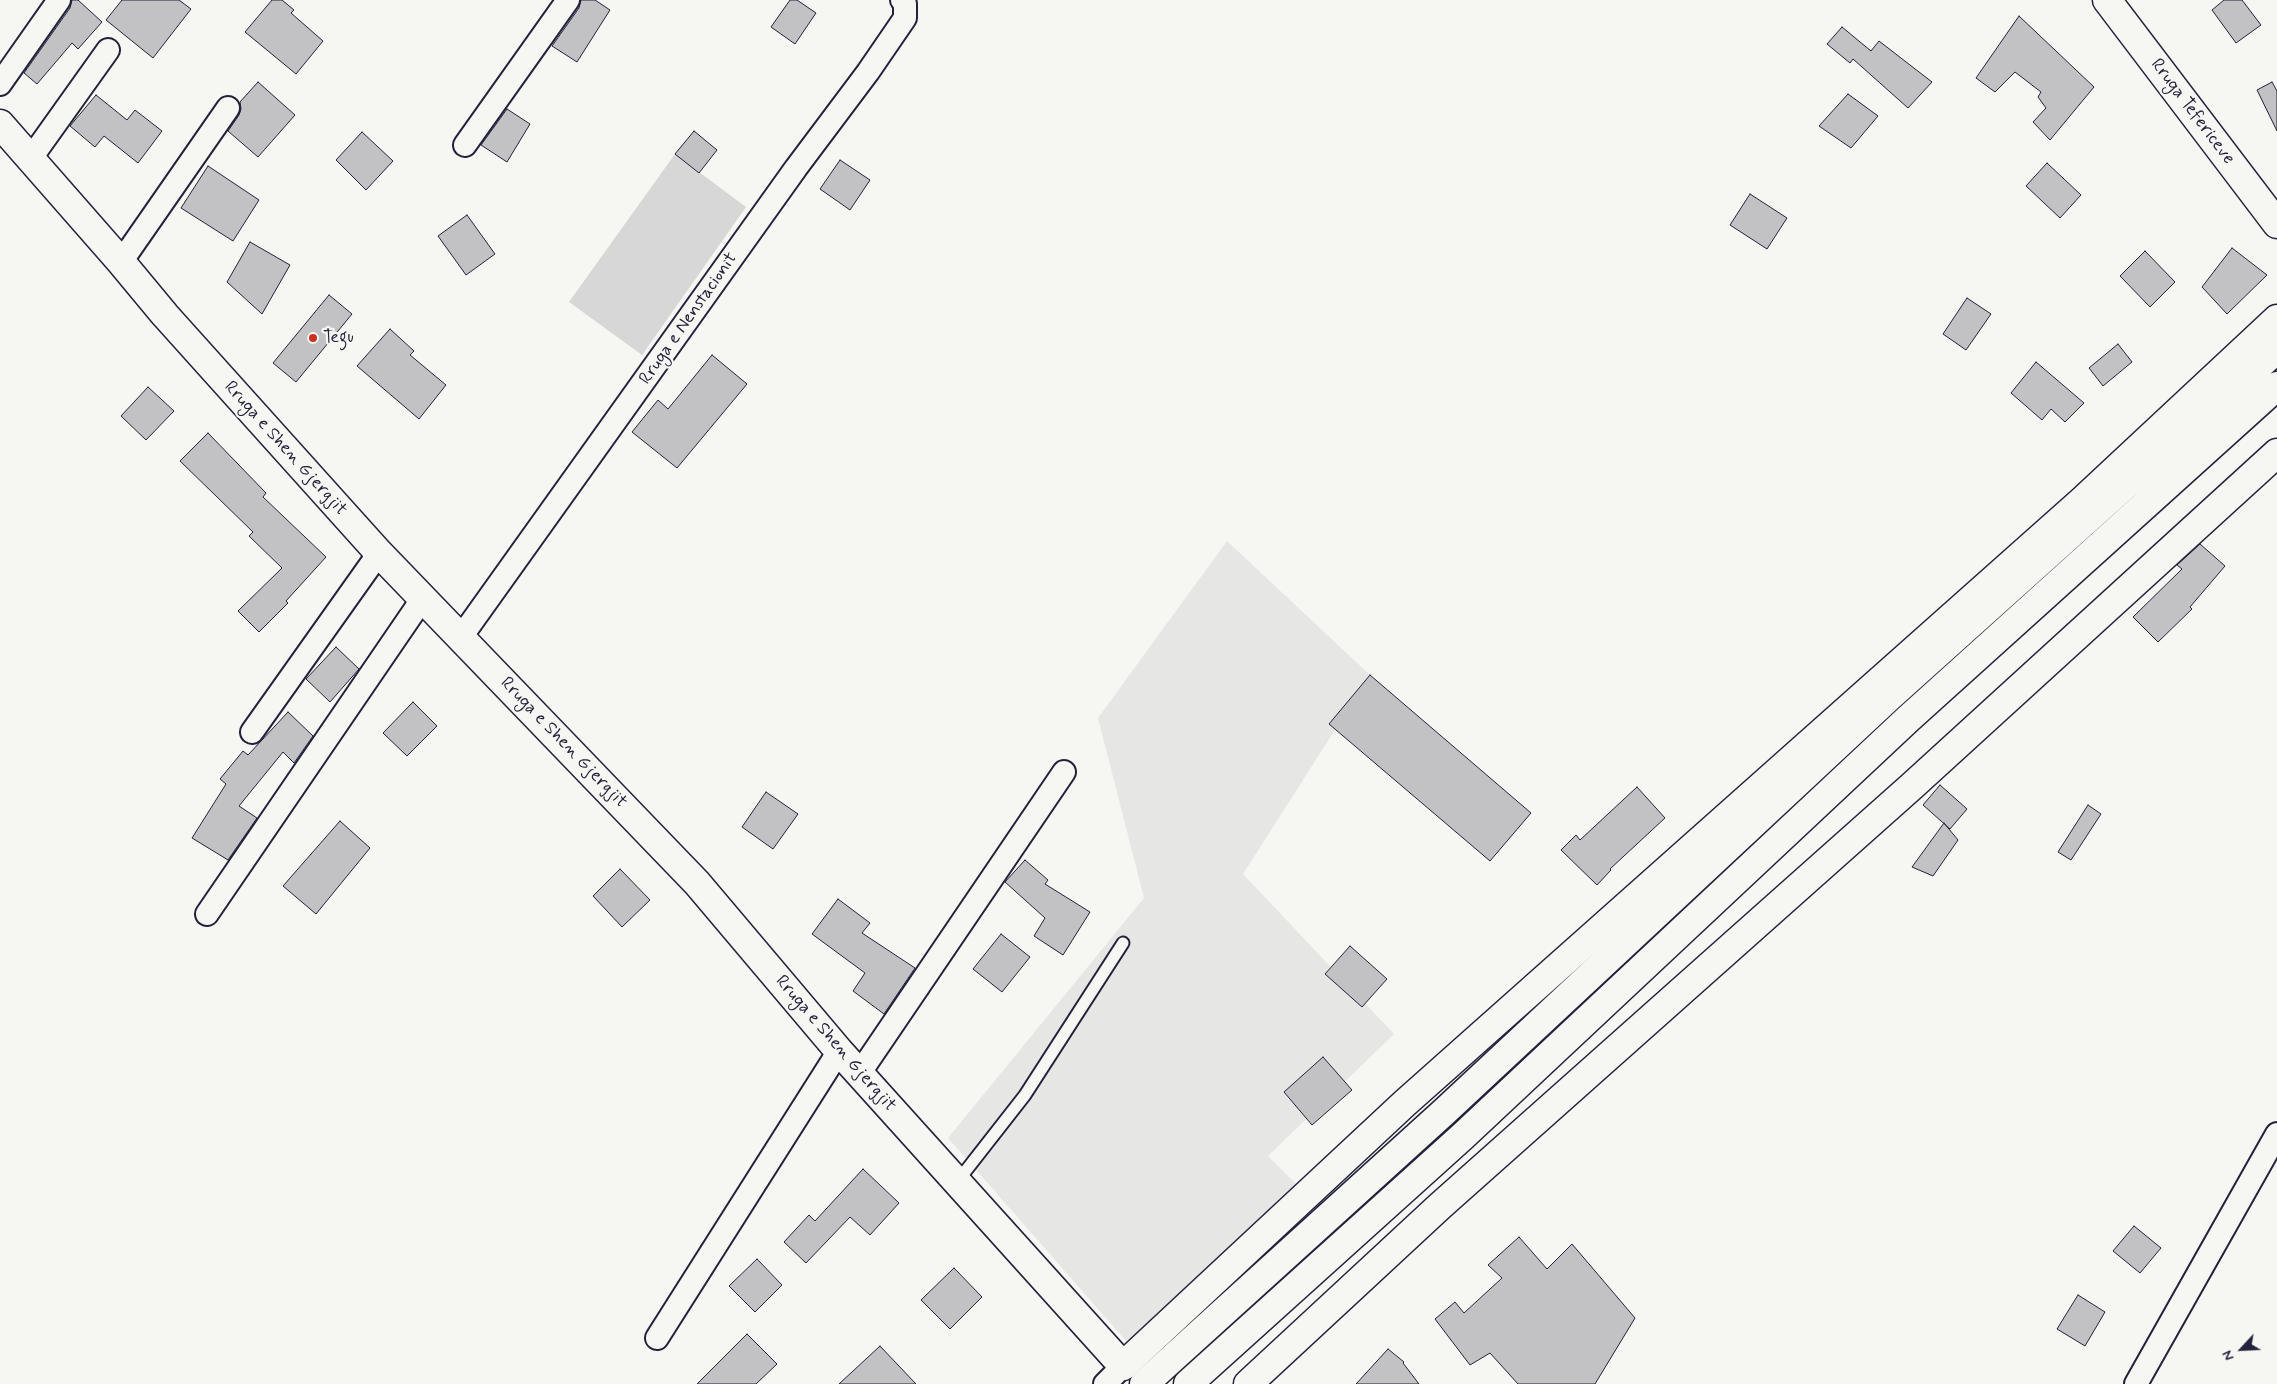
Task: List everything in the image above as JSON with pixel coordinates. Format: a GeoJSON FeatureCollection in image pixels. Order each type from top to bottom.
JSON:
{"type":"FeatureCollection","features":[{"type":"Feature","properties":{"kind":"main road","name":"Rruga Tefericeve"},"geometry":{"type":"LineString","coordinates":[[2107,0],[2277,224]]}},
{"type":"Feature","properties":{"kind":"main road","name":"Rruga e Shen Gjergjit"},"geometry":{"type":"LineString","coordinates":[[0,124],[165,314],[379,553],[697,883],[839,1051],[957,1182],[1114,1375]]}},
{"type":"Feature","properties":{"kind":"main road"},"geometry":{"type":"LineString","coordinates":[[1114,1375],[1405,1103],[2079,504],[2277,319]]}},
{"type":"Feature","properties":{"kind":"main road"},"geometry":{"type":"LineString","coordinates":[[1144,1384],[1444,1112],[1881,704],[2277,349]]}},
{"type":"Feature","properties":{"kind":"main road"},"geometry":{"type":"LineString","coordinates":[[1188,1384],[1463,1136],[1908,719],[2277,386]]}},
{"type":"Feature","properties":{"kind":"main road"},"geometry":{"type":"LineString","coordinates":[[2079,504],[2092,502],[2165,436],[2188,428]]}},
{"type":"Feature","properties":{"kind":"main road"},"geometry":{"type":"LineString","coordinates":[[1248,1384],[1440,1206],[1912,786],[2277,453]]}},
{"type":"Feature","properties":{"kind":"street"},"geometry":{"type":"LineString","coordinates":[[0,84],[59,0]]}},
{"type":"Feature","properties":{"kind":"street"},"geometry":{"type":"LineString","coordinates":[[465,145],[568,0]]}},
{"type":"Feature","properties":{"kind":"street","name":"Rruga e Nenstacionit"},"geometry":{"type":"LineString","coordinates":[[461,636],[905,18],[905,4],[902,0]]}},
{"type":"Feature","properties":{"kind":"street"},"geometry":{"type":"LineString","coordinates":[[31,158],[108,50]]}},
{"type":"Feature","properties":{"kind":"street"},"geometry":{"type":"LineString","coordinates":[[121,262],[228,108]]}},
{"type":"Feature","properties":{"kind":"street"},"geometry":{"type":"LineString","coordinates":[[252,732],[379,553]]}},
{"type":"Feature","properties":{"kind":"street"},"geometry":{"type":"LineString","coordinates":[[207,914],[423,598]]}},
{"type":"Feature","properties":{"kind":"street"},"geometry":{"type":"LineString","coordinates":[[859,1074],[1064,772]]}},
{"type":"Feature","properties":{"kind":"street"},"geometry":{"type":"LineString","coordinates":[[657,1338],[839,1051]]}},
{"type":"Feature","properties":{"kind":"street"},"geometry":{"type":"LineString","coordinates":[[2136,1384],[2277,1134]]}},
{"type":"Feature","properties":{"kind":"lane"},"geometry":{"type":"LineString","coordinates":[[957,1182],[1025,1095],[1122,943]]}},
{"type":"Feature","properties":{"kind":"shaded area"},"geometry":{"type":"Polygon","coordinates":[[[675,154],[746,207],[642,355],[569,302],[675,154]]]}},
{"type":"Feature","properties":{"kind":"shaded area"},"geometry":{"type":"Polygon","coordinates":[[[1227,541],[1370,675],[1243,874],[1394,1034],[1268,1156],[1305,1193],[1134,1350],[948,1138],[1144,898],[1098,718],[1227,541]]]}},
{"type":"Feature","properties":{"kind":"building"},"geometry":{"type":"Polygon","coordinates":[[[72,0],[78,0],[102,22],[78,49],[72,43],[37,84],[24,73],[70,8],[72,0]]]}},
{"type":"Feature","properties":{"kind":"building"},"geometry":{"type":"Polygon","coordinates":[[[122,0],[179,0],[191,9],[153,58],[106,20],[122,0]]]}},
{"type":"Feature","properties":{"kind":"building"},"geometry":{"type":"Polygon","coordinates":[[[272,0],[282,0],[294,10],[291,13],[323,41],[296,74],[245,32],[272,0]]]}},
{"type":"Feature","properties":{"kind":"building"},"geometry":{"type":"Polygon","coordinates":[[[581,0],[595,0],[610,10],[577,62],[552,46],[579,8],[581,0]]]}},
{"type":"Feature","properties":{"kind":"building"},"geometry":{"type":"Polygon","coordinates":[[[790,0],[797,0],[816,13],[795,44],[771,27],[790,0]]]}},
{"type":"Feature","properties":{"kind":"building"},"geometry":{"type":"Polygon","coordinates":[[[2224,0],[2242,0],[2261,25],[2236,43],[2212,10],[2224,0]]]}},
{"type":"Feature","properties":{"kind":"building"},"geometry":{"type":"Polygon","coordinates":[[[2019,16],[2094,87],[2050,140],[2033,122],[2046,108],[2038,97],[2041,92],[2015,72],[1995,92],[1976,78],[2019,16]]]}},
{"type":"Feature","properties":{"kind":"building"},"geometry":{"type":"Polygon","coordinates":[[[1842,27],[1871,51],[1879,41],[1932,82],[1908,108],[1853,59],[1850,63],[1827,44],[1842,27]]]}},
{"type":"Feature","properties":{"kind":"building"},"geometry":{"type":"Polygon","coordinates":[[[258,82],[295,115],[258,157],[228,131],[239,115],[241,109],[240,102],[258,82]]]}},
{"type":"Feature","properties":{"kind":"building"},"geometry":{"type":"Polygon","coordinates":[[[2272,82],[2277,91],[2277,131],[2257,90],[2272,82]]]}},
{"type":"Feature","properties":{"kind":"building"},"geometry":{"type":"Polygon","coordinates":[[[1848,94],[1878,116],[1851,148],[1819,126],[1848,94]]]}},
{"type":"Feature","properties":{"kind":"building"},"geometry":{"type":"Polygon","coordinates":[[[96,95],[127,120],[135,110],[162,131],[138,163],[104,136],[95,147],[70,126],[96,95]]]}},
{"type":"Feature","properties":{"kind":"building"},"geometry":{"type":"Polygon","coordinates":[[[507,109],[530,124],[507,162],[481,145],[507,109]]]}},
{"type":"Feature","properties":{"kind":"building"},"geometry":{"type":"Polygon","coordinates":[[[694,131],[717,150],[699,173],[675,154],[694,131]]]}},
{"type":"Feature","properties":{"kind":"building"},"geometry":{"type":"Polygon","coordinates":[[[362,132],[393,161],[366,190],[336,160],[362,132]]]}},
{"type":"Feature","properties":{"kind":"building"},"geometry":{"type":"Polygon","coordinates":[[[840,160],[870,180],[850,210],[820,189],[840,160]]]}},
{"type":"Feature","properties":{"kind":"building"},"geometry":{"type":"Polygon","coordinates":[[[2047,163],[2081,195],[2060,218],[2026,186],[2047,163]]]}},
{"type":"Feature","properties":{"kind":"building"},"geometry":{"type":"Polygon","coordinates":[[[208,166],[259,200],[233,241],[181,208],[208,166]]]}},
{"type":"Feature","properties":{"kind":"building"},"geometry":{"type":"Polygon","coordinates":[[[1750,194],[1787,218],[1767,249],[1730,225],[1750,194]]]}},
{"type":"Feature","properties":{"kind":"building"},"geometry":{"type":"Polygon","coordinates":[[[467,215],[495,254],[466,275],[438,236],[467,215]]]}},
{"type":"Feature","properties":{"kind":"building"},"geometry":{"type":"Polygon","coordinates":[[[250,242],[290,265],[262,314],[227,282],[250,242]]]}},
{"type":"Feature","properties":{"kind":"building"},"geometry":{"type":"Polygon","coordinates":[[[2232,248],[2267,275],[2227,314],[2202,287],[2232,248]]]}},
{"type":"Feature","properties":{"kind":"building"},"geometry":{"type":"Polygon","coordinates":[[[2145,251],[2175,282],[2150,307],[2120,276],[2145,251]]]}},
{"type":"Feature","properties":{"kind":"building","name":"Tegu"},"geometry":{"type":"Polygon","coordinates":[[[329,295],[352,314],[296,382],[273,363],[329,295]]]}},
{"type":"Feature","properties":{"kind":"building"},"geometry":{"type":"Polygon","coordinates":[[[1967,298],[1991,314],[1966,350],[1943,334],[1967,298]]]}},
{"type":"Feature","properties":{"kind":"building"},"geometry":{"type":"Polygon","coordinates":[[[390,329],[414,351],[410,355],[446,385],[419,419],[357,366],[390,329]]]}},
{"type":"Feature","properties":{"kind":"building"},"geometry":{"type":"Polygon","coordinates":[[[2118,344],[2132,362],[2103,386],[2089,368],[2118,344]]]}},
{"type":"Feature","properties":{"kind":"building"},"geometry":{"type":"Polygon","coordinates":[[[712,355],[747,384],[677,468],[632,432],[658,400],[668,409],[712,355]]]}},
{"type":"Feature","properties":{"kind":"building"},"geometry":{"type":"Polygon","coordinates":[[[2036,362],[2084,403],[2065,422],[2051,409],[2042,420],[2011,393],[2036,362]]]}},
{"type":"Feature","properties":{"kind":"building"},"geometry":{"type":"Polygon","coordinates":[[[148,387],[174,411],[146,440],[121,416],[148,387]]]}},
{"type":"Feature","properties":{"kind":"building"},"geometry":{"type":"Polygon","coordinates":[[[208,433],[266,493],[263,497],[326,557],[286,601],[288,603],[259,632],[238,611],[282,568],[249,536],[253,532],[180,461],[208,433]]]}},
{"type":"Feature","properties":{"kind":"building"},"geometry":{"type":"Polygon","coordinates":[[[2200,544],[2225,566],[2190,607],[2192,609],[2158,642],[2133,617],[2182,569],[2177,565],[2200,544]]]}},
{"type":"Feature","properties":{"kind":"building"},"geometry":{"type":"Polygon","coordinates":[[[336,647],[359,669],[330,702],[306,679],[336,647]]]}},
{"type":"Feature","properties":{"kind":"building"},"geometry":{"type":"Polygon","coordinates":[[[1370,675],[1531,813],[1490,861],[1329,724],[1370,675]]]}},
{"type":"Feature","properties":{"kind":"building"},"geometry":{"type":"Polygon","coordinates":[[[413,702],[437,726],[407,756],[383,733],[413,702]]]}},
{"type":"Feature","properties":{"kind":"building"},"geometry":{"type":"Polygon","coordinates":[[[288,712],[313,736],[294,763],[283,752],[239,806],[257,818],[228,860],[192,838],[226,784],[220,779],[243,751],[248,755],[288,712]]]}},
{"type":"Feature","properties":{"kind":"building"},"geometry":{"type":"Polygon","coordinates":[[[1940,785],[1967,809],[1950,829],[1923,805],[1940,785]]]}},
{"type":"Feature","properties":{"kind":"building"},"geometry":{"type":"Polygon","coordinates":[[[1637,787],[1665,818],[1610,869],[1597,885],[1561,850],[1576,835],[1580,840],[1637,787]]]}},
{"type":"Feature","properties":{"kind":"building"},"geometry":{"type":"Polygon","coordinates":[[[766,792],[798,814],[773,849],[742,827],[766,792]]]}},
{"type":"Feature","properties":{"kind":"building"},"geometry":{"type":"Polygon","coordinates":[[[2088,805],[2101,814],[2071,860],[2058,852],[2088,805]]]}},
{"type":"Feature","properties":{"kind":"building"},"geometry":{"type":"Polygon","coordinates":[[[340,821],[370,848],[316,914],[283,886],[340,821]]]}},
{"type":"Feature","properties":{"kind":"building"},"geometry":{"type":"Polygon","coordinates":[[[1944,823],[1958,840],[1933,876],[1912,867],[1944,823]]]}},
{"type":"Feature","properties":{"kind":"building"},"geometry":{"type":"Polygon","coordinates":[[[1025,860],[1048,880],[1045,884],[1090,912],[1063,955],[1034,936],[1045,918],[1005,882],[1025,860]]]}},
{"type":"Feature","properties":{"kind":"building"},"geometry":{"type":"Polygon","coordinates":[[[620,869],[650,900],[622,927],[593,896],[620,869]]]}},
{"type":"Feature","properties":{"kind":"building"},"geometry":{"type":"Polygon","coordinates":[[[838,899],[870,923],[862,933],[915,968],[884,1014],[853,991],[865,973],[812,934],[838,899]]]}},
{"type":"Feature","properties":{"kind":"building"},"geometry":{"type":"Polygon","coordinates":[[[1001,934],[1030,957],[1002,992],[973,969],[1001,934]]]}},
{"type":"Feature","properties":{"kind":"building"},"geometry":{"type":"Polygon","coordinates":[[[1350,946],[1387,979],[1362,1007],[1325,974],[1350,946]]]}},
{"type":"Feature","properties":{"kind":"building"},"geometry":{"type":"Polygon","coordinates":[[[1323,1057],[1352,1090],[1312,1125],[1284,1092],[1323,1057]]]}},
{"type":"Feature","properties":{"kind":"building"},"geometry":{"type":"Polygon","coordinates":[[[863,1169],[899,1203],[870,1235],[850,1217],[806,1263],[784,1242],[809,1215],[815,1221],[863,1169]]]}},
{"type":"Feature","properties":{"kind":"building"},"geometry":{"type":"Polygon","coordinates":[[[2134,1226],[2161,1248],[2140,1273],[2113,1251],[2134,1226]]]}},
{"type":"Feature","properties":{"kind":"building"},"geometry":{"type":"Polygon","coordinates":[[[1519,1237],[1547,1269],[1572,1244],[1635,1318],[1595,1384],[1518,1384],[1490,1353],[1470,1365],[1435,1319],[1455,1302],[1464,1313],[1502,1278],[1488,1265],[1519,1237]]]}},
{"type":"Feature","properties":{"kind":"building"},"geometry":{"type":"Polygon","coordinates":[[[757,1259],[782,1285],[755,1312],[729,1286],[757,1259]]]}},
{"type":"Feature","properties":{"kind":"building"},"geometry":{"type":"Polygon","coordinates":[[[954,1268],[982,1297],[950,1329],[921,1300],[954,1268]]]}},
{"type":"Feature","properties":{"kind":"building"},"geometry":{"type":"Polygon","coordinates":[[[2078,1295],[2105,1312],[2085,1346],[2057,1329],[2078,1295]]]}},
{"type":"Feature","properties":{"kind":"building"},"geometry":{"type":"Polygon","coordinates":[[[747,1334],[777,1364],[756,1384],[697,1384],[747,1334]]]}},
{"type":"Feature","properties":{"kind":"building"},"geometry":{"type":"Polygon","coordinates":[[[880,1346],[916,1384],[839,1384],[880,1346]]]}},
{"type":"Feature","properties":{"kind":"building"},"geometry":{"type":"Polygon","coordinates":[[[1388,1349],[1404,1362],[1419,1384],[1356,1384],[1388,1349]]]}},
{"type":"Feature","properties":{"kind":"place","name":"Tegu"},"geometry":{"type":"Point","coordinates":[313,338]}}]}
